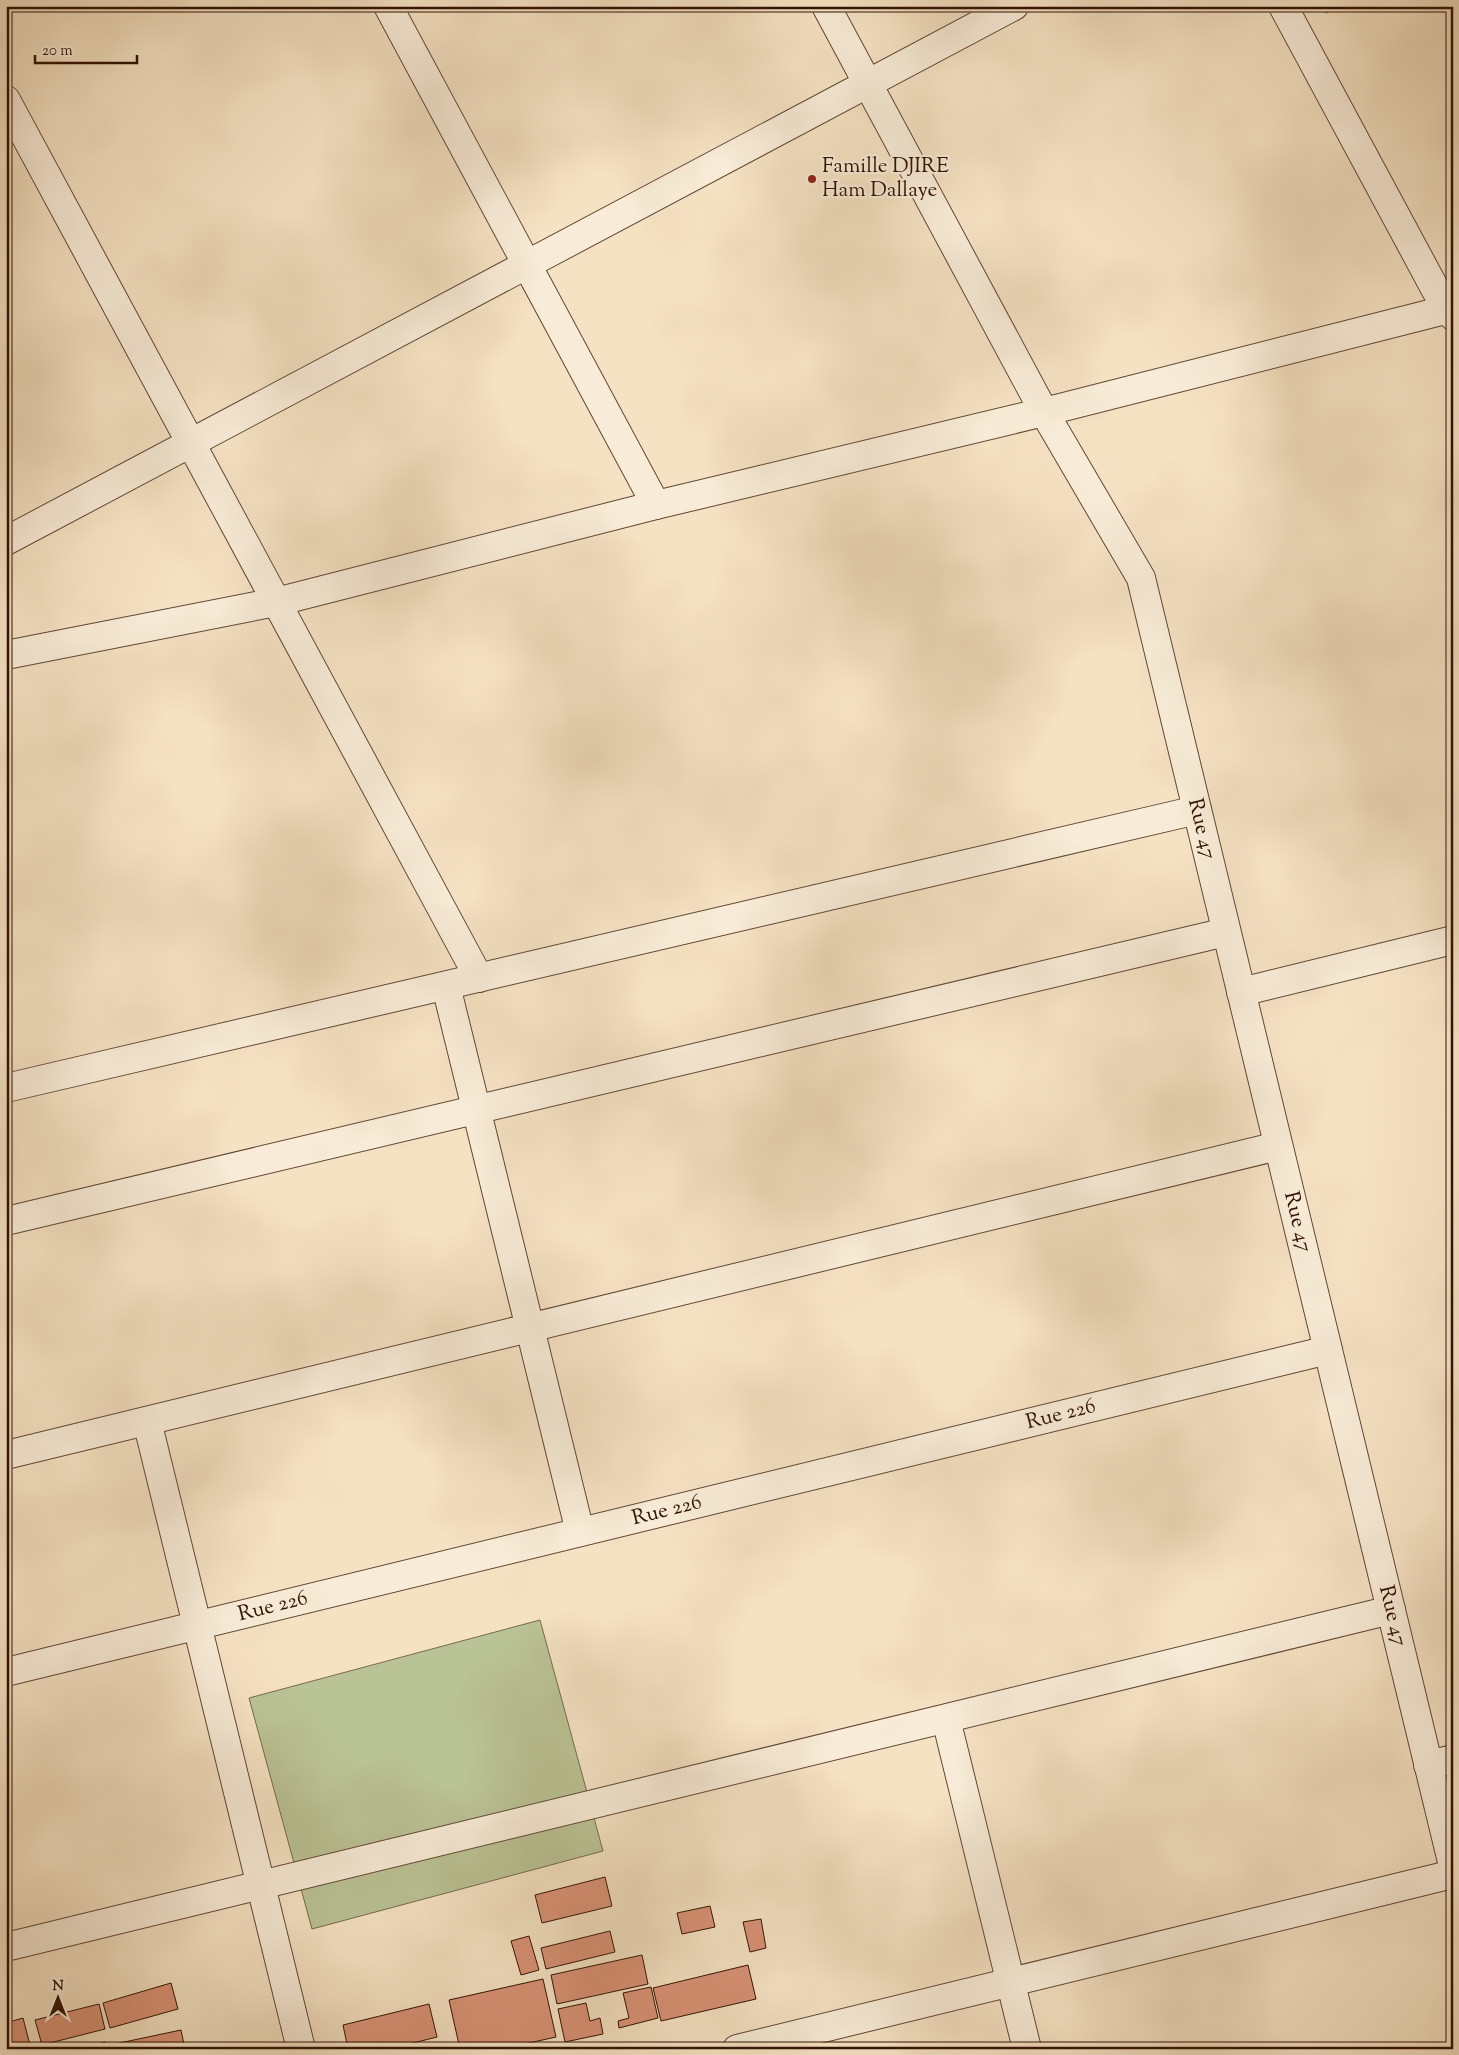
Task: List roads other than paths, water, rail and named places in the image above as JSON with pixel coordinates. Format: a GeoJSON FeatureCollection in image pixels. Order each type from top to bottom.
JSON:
{"type":"FeatureCollection","features":[{"type":"Feature","properties":{"kind":"street"},"geometry":{"type":"LineString","coordinates":[[388,6],[656,505]]}},
{"type":"Feature","properties":{"kind":"street","name":"Rue 47"},"geometry":{"type":"LineString","coordinates":[[826,6],[1044,412],[1141,578],[1391,1610],[1441,1762],[1453,1866]]}},
{"type":"Feature","properties":{"kind":"street"},"geometry":{"type":"LineString","coordinates":[[6,541],[1014,6]]}},
{"type":"Feature","properties":{"kind":"street"},"geometry":{"type":"LineString","coordinates":[[6,655],[276,602],[656,505],[1044,412],[1451,311],[1283,6]]}},
{"type":"Feature","properties":{"kind":"street"},"geometry":{"type":"LineString","coordinates":[[6,100],[478,978]]}},
{"type":"Feature","properties":{"kind":"street"},"geometry":{"type":"LineString","coordinates":[[6,1088],[1196,810]]}},
{"type":"Feature","properties":{"kind":"street"},"geometry":{"type":"LineString","coordinates":[[6,1221],[1226,932]]}},
{"type":"Feature","properties":{"kind":"street"},"geometry":{"type":"LineString","coordinates":[[1241,992],[1453,940]]}},
{"type":"Feature","properties":{"kind":"street"},"geometry":{"type":"LineString","coordinates":[[446,986],[580,1532]]}},
{"type":"Feature","properties":{"kind":"street"},"geometry":{"type":"LineString","coordinates":[[6,1455],[1278,1146]]}},
{"type":"Feature","properties":{"kind":"street","name":"Rue 226"},"geometry":{"type":"LineString","coordinates":[[6,1672],[1328,1350]]}},
{"type":"Feature","properties":{"kind":"street"},"geometry":{"type":"LineString","coordinates":[[147,1421],[301,2049]]}},
{"type":"Feature","properties":{"kind":"street"},"geometry":{"type":"LineString","coordinates":[[6,1948],[1391,1610]]}},
{"type":"Feature","properties":{"kind":"street"},"geometry":{"type":"LineString","coordinates":[[946,1719],[1027,2049]]}},
{"type":"Feature","properties":{"kind":"street"},"geometry":{"type":"LineString","coordinates":[[737,2049],[1453,1874]]}},
{"type":"Feature","properties":{"kind":"place","name":"Famille DJIRE Ham Dallaye"},"geometry":{"type":"Point","coordinates":[812,179]}}]}
